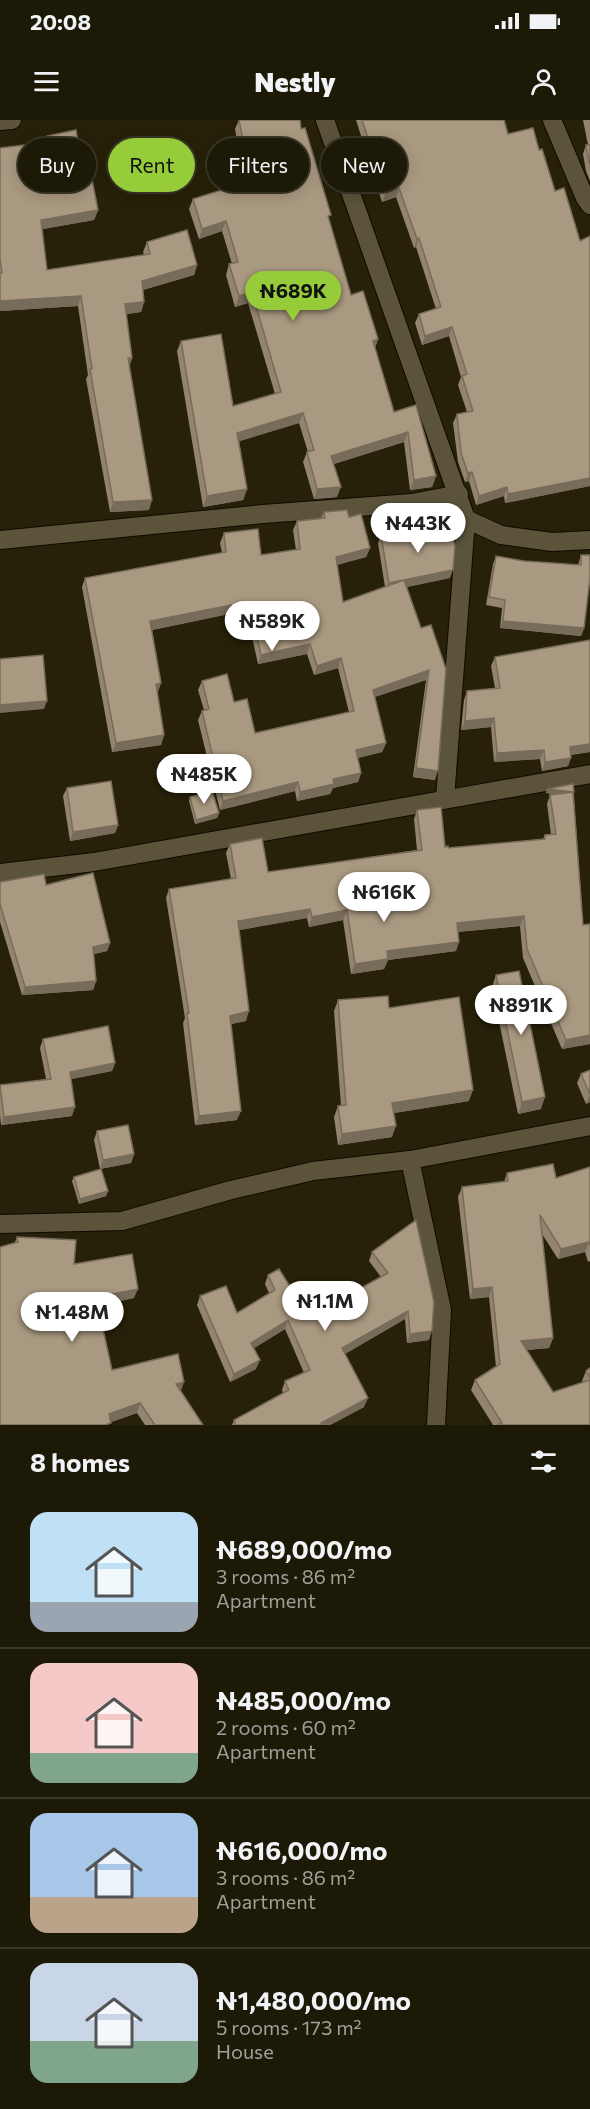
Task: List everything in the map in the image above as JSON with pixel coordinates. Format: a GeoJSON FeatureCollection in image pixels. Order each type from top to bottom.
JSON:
{"type":"FeatureCollection","features":[{"type":"Feature","properties":{"kind":"street"},"geometry":{"type":"LineString","coordinates":[[0,121],[12,120]]}},
{"type":"Feature","properties":{"kind":"street"},"geometry":{"type":"LineString","coordinates":[[325,120],[466,519],[445,799]]}},
{"type":"Feature","properties":{"kind":"street"},"geometry":{"type":"LineString","coordinates":[[552,120],[590,205]]}},
{"type":"Feature","properties":{"kind":"street"},"geometry":{"type":"LineString","coordinates":[[0,540],[412,502],[459,494]]}},
{"type":"Feature","properties":{"kind":"street"},"geometry":{"type":"LineString","coordinates":[[466,519],[501,535],[552,542],[590,540]]}},
{"type":"Feature","properties":{"kind":"street"},"geometry":{"type":"LineString","coordinates":[[0,873],[94,862],[590,774]]}},
{"type":"Feature","properties":{"kind":"street"},"geometry":{"type":"LineString","coordinates":[[0,1224],[122,1221],[231,1190],[313,1171],[410,1161],[590,1126]]}},
{"type":"Feature","properties":{"kind":"street"},"geometry":{"type":"LineString","coordinates":[[410,1161],[442,1310],[436,1425]]}},
{"type":"Feature","properties":{"kind":"building"},"geometry":{"type":"Polygon","coordinates":[[[239,120],[300,120],[301,129],[305,128],[308,138],[243,138],[239,120]]]}},
{"type":"Feature","properties":{"kind":"building"},"geometry":{"type":"Polygon","coordinates":[[[362,120],[504,120],[508,134],[533,128],[555,191],[564,188],[580,241],[590,236],[590,478],[508,494],[507,487],[479,496],[472,472],[468,473],[461,453],[457,414],[473,411],[462,376],[467,374],[452,327],[425,336],[419,314],[441,307],[419,238],[417,239],[400,192],[407,192],[407,138],[368,138],[362,120]]]}},
{"type":"Feature","properties":{"kind":"building"},"geometry":{"type":"Polygon","coordinates":[[[76,130],[77,138],[47,138],[47,136],[76,130]]]}},
{"type":"Feature","properties":{"kind":"building"},"geometry":{"type":"Polygon","coordinates":[[[309,141],[321,182],[321,192],[324,192],[331,215],[328,216],[351,295],[363,291],[378,339],[373,341],[394,412],[416,405],[436,476],[414,480],[408,432],[331,456],[341,487],[317,489],[307,452],[314,450],[303,413],[237,433],[247,489],[207,496],[181,341],[221,334],[233,406],[281,392],[252,292],[239,296],[229,264],[238,262],[226,221],[202,229],[193,199],[216,192],[309,192],[309,141]]]}},
{"type":"Feature","properties":{"kind":"building"},"geometry":{"type":"Polygon","coordinates":[[[586,145],[590,145],[590,164],[589,162],[586,145]]]}},
{"type":"Feature","properties":{"kind":"building"},"geometry":{"type":"Polygon","coordinates":[[[18,146],[18,192],[94,192],[98,210],[41,220],[47,270],[150,254],[147,242],[187,230],[197,265],[142,281],[144,302],[125,304],[132,358],[128,358],[152,500],[113,502],[90,369],[92,369],[81,296],[0,301],[0,273],[2,273],[0,148],[18,146]]]}},
{"type":"Feature","properties":{"kind":"building"},"geometry":{"type":"Polygon","coordinates":[[[347,510],[349,517],[361,514],[370,548],[336,557],[343,602],[404,580],[421,628],[431,625],[446,669],[438,771],[416,768],[429,670],[373,690],[386,743],[356,750],[361,773],[333,779],[334,784],[300,792],[298,782],[223,801],[202,711],[209,709],[202,681],[227,674],[234,702],[247,699],[255,733],[354,711],[341,658],[317,666],[310,644],[261,655],[252,614],[234,617],[232,605],[150,621],[161,683],[156,684],[164,735],[116,743],[85,578],[226,552],[224,533],[258,529],[261,555],[300,549],[297,521],[325,518],[324,512],[347,510]]]}},
{"type":"Feature","properties":{"kind":"building"},"geometry":{"type":"Polygon","coordinates":[[[449,528],[455,545],[453,570],[389,583],[381,535],[407,531],[408,536],[449,528]]]}},
{"type":"Feature","properties":{"kind":"building"},"geometry":{"type":"Polygon","coordinates":[[[581,555],[590,555],[590,578],[584,628],[503,621],[505,600],[489,597],[496,556],[524,561],[581,565],[581,555]]]}},
{"type":"Feature","properties":{"kind":"building"},"geometry":{"type":"Polygon","coordinates":[[[590,640],[590,744],[570,747],[571,758],[545,762],[544,750],[497,753],[494,718],[465,721],[467,691],[500,688],[495,657],[590,640]]]}},
{"type":"Feature","properties":{"kind":"building"},"geometry":{"type":"Polygon","coordinates":[[[43,655],[47,701],[0,705],[0,659],[43,655]]]}},
{"type":"Feature","properties":{"kind":"building"},"geometry":{"type":"Polygon","coordinates":[[[111,781],[118,825],[73,832],[67,788],[111,781]]]}},
{"type":"Feature","properties":{"kind":"building"},"geometry":{"type":"Polygon","coordinates":[[[573,784],[574,792],[547,789],[573,784]]]}},
{"type":"Feature","properties":{"kind":"building"},"geometry":{"type":"Polygon","coordinates":[[[212,791],[219,813],[196,820],[190,797],[212,791]]]}},
{"type":"Feature","properties":{"kind":"building"},"geometry":{"type":"Polygon","coordinates":[[[573,792],[583,925],[590,924],[590,1035],[566,1040],[527,949],[524,916],[457,923],[459,942],[387,951],[388,959],[355,964],[347,910],[312,917],[310,909],[238,921],[249,1011],[230,1016],[241,1111],[199,1116],[187,1013],[189,1013],[169,889],[236,878],[230,844],[262,838],[268,872],[422,850],[417,810],[441,807],[445,847],[448,846],[448,848],[545,839],[545,835],[556,834],[550,795],[573,792]]]}},
{"type":"Feature","properties":{"kind":"building"},"geometry":{"type":"Polygon","coordinates":[[[93,873],[110,943],[93,947],[96,981],[25,987],[0,904],[0,882],[44,874],[46,885],[93,873]]]}},
{"type":"Feature","properties":{"kind":"building"},"geometry":{"type":"Polygon","coordinates":[[[519,971],[545,1097],[522,1102],[496,975],[519,971]]]}},
{"type":"Feature","properties":{"kind":"building"},"geometry":{"type":"Polygon","coordinates":[[[388,996],[389,1008],[459,997],[473,1090],[392,1103],[396,1126],[342,1134],[338,1106],[346,1105],[338,1000],[388,996]]]}},
{"type":"Feature","properties":{"kind":"building"},"geometry":{"type":"Polygon","coordinates":[[[108,1026],[115,1063],[70,1072],[75,1107],[4,1117],[0,1085],[51,1079],[43,1039],[108,1026]]]}},
{"type":"Feature","properties":{"kind":"building"},"geometry":{"type":"Polygon","coordinates":[[[590,1070],[590,1094],[581,1074],[590,1070]]]}},
{"type":"Feature","properties":{"kind":"building"},"geometry":{"type":"Polygon","coordinates":[[[128,1125],[134,1154],[103,1160],[97,1131],[128,1125]]]}},
{"type":"Feature","properties":{"kind":"building"},"geometry":{"type":"Polygon","coordinates":[[[553,1164],[556,1178],[590,1167],[590,1245],[589,1242],[561,1249],[540,1215],[553,1338],[521,1341],[553,1392],[590,1380],[590,1425],[497,1425],[502,1423],[475,1380],[500,1364],[492,1287],[473,1289],[462,1187],[508,1181],[507,1173],[553,1164]]]}},
{"type":"Feature","properties":{"kind":"building"},"geometry":{"type":"Polygon","coordinates":[[[101,1169],[108,1191],[80,1199],[74,1177],[101,1169]]]}},
{"type":"Feature","properties":{"kind":"building"},"geometry":{"type":"Polygon","coordinates":[[[416,1220],[434,1302],[432,1331],[410,1334],[408,1311],[342,1348],[368,1398],[321,1423],[322,1425],[236,1425],[234,1420],[289,1390],[285,1381],[310,1370],[288,1320],[251,1343],[260,1360],[234,1374],[200,1296],[226,1286],[237,1313],[275,1290],[268,1275],[279,1269],[309,1317],[388,1273],[372,1252],[416,1220]]]}},
{"type":"Feature","properties":{"kind":"building"},"geometry":{"type":"Polygon","coordinates":[[[17,1237],[76,1240],[74,1264],[132,1254],[138,1289],[96,1297],[112,1370],[178,1354],[184,1382],[176,1384],[203,1425],[155,1425],[140,1403],[109,1414],[111,1423],[105,1425],[0,1425],[0,1247],[18,1242],[17,1237]]]}}]}
